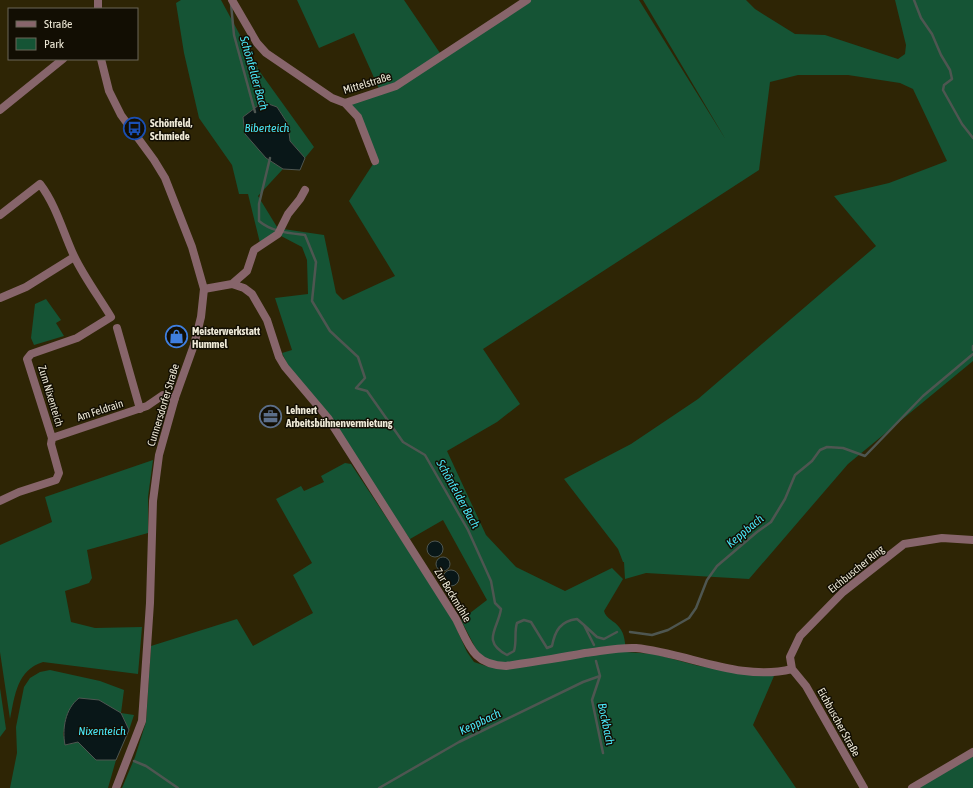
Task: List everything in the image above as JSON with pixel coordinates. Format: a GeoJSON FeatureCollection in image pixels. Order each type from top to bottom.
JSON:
{"type":"FeatureCollection","features":[{"type":"Feature","properties":{"kind":"street","name":"Mittelstraße"},"geometry":{"type":"LineString","coordinates":[[232,0],[257,43],[266,53],[332,98],[345,103],[396,86],[527,0]]}},
{"type":"Feature","properties":{"kind":"street"},"geometry":{"type":"LineString","coordinates":[[0,110],[62,60]]}},
{"type":"Feature","properties":{"kind":"street","name":"Cunnersdorfer Straße"},"geometry":{"type":"LineString","coordinates":[[101,60],[109,91],[121,115],[154,160],[165,178],[192,247],[204,289],[201,318],[175,398],[159,455],[153,501],[150,603],[142,721],[116,788]]}},
{"type":"Feature","properties":{"kind":"street"},"geometry":{"type":"LineString","coordinates":[[345,103],[358,117],[375,161]]}},
{"type":"Feature","properties":{"kind":"street","name":"Zum Nixenteich"},"geometry":{"type":"LineString","coordinates":[[0,215],[40,184],[59,218],[74,257],[112,317],[77,338],[31,354],[27,359],[52,438]]}},
{"type":"Feature","properties":{"kind":"street"},"geometry":{"type":"LineString","coordinates":[[204,289],[232,284],[247,271],[254,250],[280,231],[288,214],[305,190]]}},
{"type":"Feature","properties":{"kind":"street"},"geometry":{"type":"LineString","coordinates":[[0,298],[26,287],[74,257]]}},
{"type":"Feature","properties":{"kind":"street","name":"Zur Bockmühle"},"geometry":{"type":"LineString","coordinates":[[232,284],[244,288],[252,294],[259,303],[267,320],[279,357],[285,367],[328,418],[439,592],[473,652],[481,660],[492,666],[506,666],[623,647],[756,671],[778,672],[792,669]]}},
{"type":"Feature","properties":{"kind":"street","name":"Am Feldrain"},"geometry":{"type":"LineString","coordinates":[[117,328],[140,409]]}},
{"type":"Feature","properties":{"kind":"street","name":"Am Feldrain"},"geometry":{"type":"LineString","coordinates":[[52,438],[140,409],[163,395],[175,398]]}},
{"type":"Feature","properties":{"kind":"street"},"geometry":{"type":"LineString","coordinates":[[0,501],[19,492],[56,480],[59,473],[51,444],[52,438]]}},
{"type":"Feature","properties":{"kind":"street","name":"Eichbuscher Ring"},"geometry":{"type":"LineString","coordinates":[[792,669],[790,657],[800,636],[843,592],[904,544],[942,538],[973,540]]}},
{"type":"Feature","properties":{"kind":"street","name":"Eichbuscher Straße"},"geometry":{"type":"LineString","coordinates":[[792,669],[806,686],[864,788]]}},
{"type":"Feature","properties":{"kind":"street"},"geometry":{"type":"LineString","coordinates":[[912,788],[973,752]]}},
{"type":"Feature","properties":{"kind":"green space"},"geometry":{"type":"Polygon","coordinates":[[[181,0],[221,0],[260,72],[314,147],[305,158],[290,141],[288,124],[277,107],[263,102],[243,117],[266,158],[283,169],[258,196],[277,227],[274,234],[260,243],[248,194],[239,194],[232,165],[199,118],[184,53],[176,3],[181,0]]]}},
{"type":"Feature","properties":{"kind":"green space"},"geometry":{"type":"Polygon","coordinates":[[[297,0],[404,0],[442,56],[528,0],[639,0],[726,140],[643,0],[746,0],[755,9],[795,34],[825,35],[898,59],[905,54],[906,45],[895,0],[973,0],[973,361],[848,464],[749,579],[646,573],[625,579],[624,562],[618,549],[564,479],[631,444],[698,399],[876,246],[834,196],[889,183],[947,161],[913,89],[900,83],[848,75],[798,75],[770,82],[759,170],[483,349],[520,404],[497,422],[447,451],[486,535],[516,567],[565,591],[612,568],[623,579],[604,611],[605,614],[621,630],[626,652],[654,654],[699,666],[774,676],[753,725],[796,788],[122,788],[135,757],[146,722],[151,646],[237,619],[253,646],[313,613],[293,575],[312,563],[276,499],[301,486],[304,491],[324,482],[321,476],[345,463],[351,464],[449,612],[467,652],[474,662],[489,667],[476,649],[461,620],[487,600],[443,520],[410,539],[288,365],[282,353],[292,350],[275,298],[308,294],[307,260],[302,247],[281,236],[283,229],[324,235],[336,293],[343,300],[395,276],[349,201],[375,161],[358,117],[345,103],[380,91],[354,33],[319,48],[297,0]]]}},
{"type":"Feature","properties":{"kind":"green space"},"geometry":{"type":"Polygon","coordinates":[[[46,299],[61,320],[56,323],[64,336],[34,345],[31,338],[35,304],[46,299]]]}},
{"type":"Feature","properties":{"kind":"green space"},"geometry":{"type":"Polygon","coordinates":[[[153,460],[148,497],[148,533],[87,550],[92,578],[89,583],[65,591],[71,622],[95,628],[142,627],[138,674],[43,662],[34,666],[22,677],[16,693],[10,719],[0,652],[0,545],[52,522],[45,497],[153,460]]]}},
{"type":"Feature","properties":{"kind":"green space"},"geometry":{"type":"Polygon","coordinates":[[[50,670],[100,681],[124,690],[121,713],[67,716],[63,734],[66,745],[78,742],[96,760],[116,760],[108,788],[10,788],[17,753],[16,727],[24,687],[30,678],[40,672],[50,670]]]}},
{"type":"Feature","properties":{"kind":"green space"},"geometry":{"type":"Polygon","coordinates":[[[0,688],[6,729],[0,737],[0,688]]]}},
{"type":"Feature","properties":{"kind":"green space"},"geometry":{"type":"Polygon","coordinates":[[[121,713],[134,715],[129,730],[121,713]]]}},
{"type":"Feature","properties":{"kind":"green space"},"geometry":{"type":"Polygon","coordinates":[[[973,756],[973,788],[918,788],[973,756]]]}},
{"type":"Feature","properties":{"kind":"water","name":"Biberteich"},"geometry":{"type":"Polygon","coordinates":[[[263,102],[277,107],[288,124],[290,141],[305,158],[300,170],[283,169],[266,158],[245,134],[243,117],[263,102]]]}},
{"type":"Feature","properties":{"kind":"water"},"geometry":{"type":"Polygon","coordinates":[[[435,541],[442,546],[443,549],[438,556],[435,557],[428,552],[427,549],[432,542],[435,541]]]}},
{"type":"Feature","properties":{"kind":"water"},"geometry":{"type":"Polygon","coordinates":[[[443,557],[448,559],[450,564],[448,569],[443,571],[438,569],[436,564],[438,559],[443,557]]]}},
{"type":"Feature","properties":{"kind":"water"},"geometry":{"type":"Polygon","coordinates":[[[451,570],[458,575],[459,578],[454,585],[451,586],[444,581],[443,578],[448,571],[451,570]]]}},
{"type":"Feature","properties":{"kind":"water","name":"Nixenteich"},"geometry":{"type":"Polygon","coordinates":[[[79,698],[99,700],[121,713],[129,730],[116,760],[96,760],[78,742],[65,745],[64,726],[70,708],[79,698]]]}},
{"type":"Feature","properties":{"kind":"waterway"},"geometry":{"type":"LineString","coordinates":[[914,0],[921,18],[932,34],[941,55],[950,70],[952,79],[944,85],[943,90],[962,124],[973,138]]}},
{"type":"Feature","properties":{"kind":"waterway","name":"Schönfelder Bach"},"geometry":{"type":"LineString","coordinates":[[231,4],[234,35],[255,112]]}},
{"type":"Feature","properties":{"kind":"waterway","name":"Schönfelder Bach"},"geometry":{"type":"LineString","coordinates":[[270,158],[259,204],[259,221],[275,230],[305,235],[316,262],[312,301],[330,331],[358,357],[365,378],[356,388],[367,391],[403,442],[425,455],[468,530],[491,581],[495,603],[501,609],[493,634],[495,645],[499,650],[507,655],[514,651],[517,623],[524,620],[531,622],[547,648],[552,646],[557,631],[562,624],[577,619],[584,625]]}},
{"type":"Feature","properties":{"kind":"waterway","name":"Keppbach"},"geometry":{"type":"LineString","coordinates":[[630,632],[652,635],[668,630],[689,618],[696,608],[707,580],[717,566],[771,522],[785,499],[795,475],[812,461],[820,450],[827,447],[843,448],[865,456],[923,396],[973,354]]}},
{"type":"Feature","properties":{"kind":"waterway","name":"Keppbach"},"geometry":{"type":"LineString","coordinates":[[594,645],[584,625],[597,637],[604,639],[617,632]]}},
{"type":"Feature","properties":{"kind":"waterway","name":"Keppbach"},"geometry":{"type":"LineString","coordinates":[[379,788],[459,742],[583,682],[600,676],[596,661]]}},
{"type":"Feature","properties":{"kind":"waterway","name":"Bockbach"},"geometry":{"type":"LineString","coordinates":[[600,676],[592,700],[603,753]]}},
{"type":"Feature","properties":{"kind":"waterway"},"geometry":{"type":"LineString","coordinates":[[134,761],[146,766],[178,788]]}},
{"type":"Feature","properties":{"kind":"place","name":"Schönfeld, Schmiede"},"geometry":{"type":"Point","coordinates":[134,129]}},
{"type":"Feature","properties":{"kind":"place","name":"Meisterwerkstatt Hummel"},"geometry":{"type":"Point","coordinates":[177,337]}},
{"type":"Feature","properties":{"kind":"place","name":"Lehnert Arbeitsbühnenvermietung"},"geometry":{"type":"Point","coordinates":[270,416]}}]}
